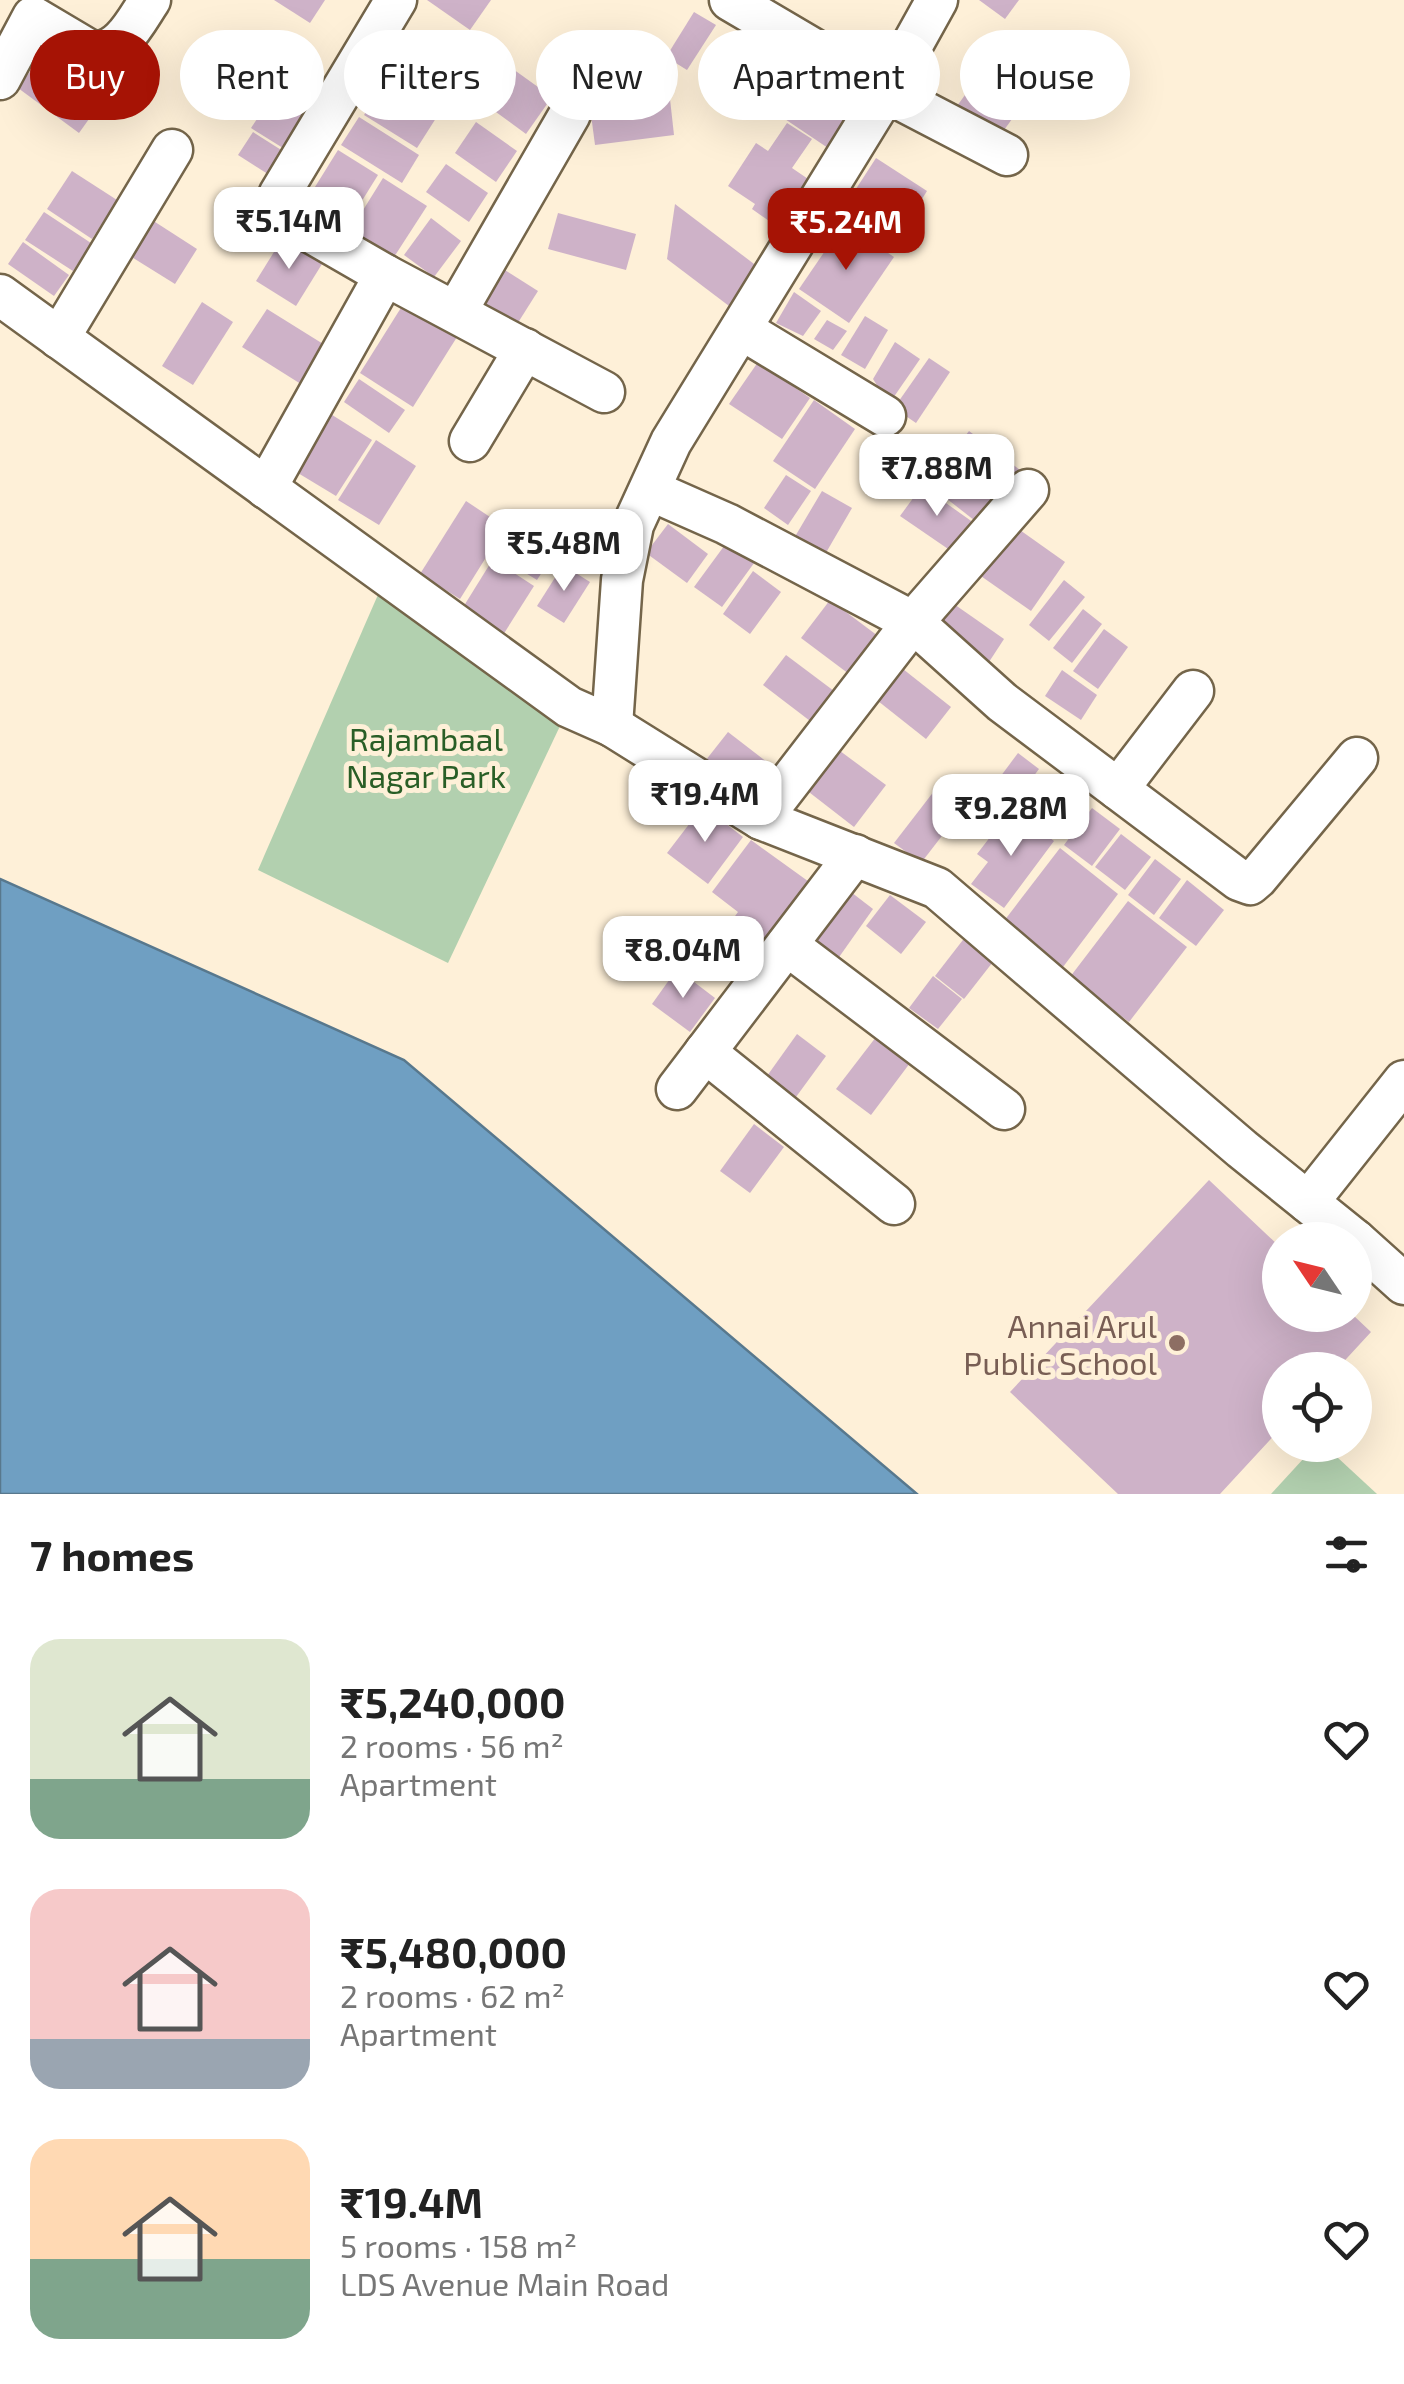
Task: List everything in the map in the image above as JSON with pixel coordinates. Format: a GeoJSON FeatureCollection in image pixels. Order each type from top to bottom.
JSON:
{"type":"FeatureCollection","features":[{"type":"Feature","properties":{"kind":"street"},"geometry":{"type":"LineString","coordinates":[[0,79],[19,9],[92,52],[102,53],[114,48],[150,0]]}},
{"type":"Feature","properties":{"kind":"street"},"geometry":{"type":"LineString","coordinates":[[396,0],[280,195],[288,219],[604,392]]}},
{"type":"Feature","properties":{"kind":"street"},"geometry":{"type":"LineString","coordinates":[[730,0],[781,30]]}},
{"type":"Feature","properties":{"kind":"street"},"geometry":{"type":"LineString","coordinates":[[921,30],[938,0]]}},
{"type":"Feature","properties":{"kind":"street"},"geometry":{"type":"LineString","coordinates":[[456,312],[567,120]]}},
{"type":"Feature","properties":{"kind":"street"},"geometry":{"type":"LineString","coordinates":[[612,726],[622,580],[633,525],[671,442],[869,120]]}},
{"type":"Feature","properties":{"kind":"street"},"geometry":{"type":"LineString","coordinates":[[938,120],[1006,156]]}},
{"type":"Feature","properties":{"kind":"street"},"geometry":{"type":"LineString","coordinates":[[58,338],[172,150]]}},
{"type":"Feature","properties":{"kind":"street"},"geometry":{"type":"LineString","coordinates":[[266,488],[385,275]]}},
{"type":"Feature","properties":{"kind":"street"},"geometry":{"type":"LineString","coordinates":[[0,295],[568,707],[612,726],[760,819],[938,888],[1242,1150],[1333,1222]]}},
{"type":"Feature","properties":{"kind":"street"},"geometry":{"type":"LineString","coordinates":[[741,329],[885,416]]}},
{"type":"Feature","properties":{"kind":"street"},"geometry":{"type":"LineString","coordinates":[[470,441],[525,349]]}},
{"type":"Feature","properties":{"kind":"street"},"geometry":{"type":"LineString","coordinates":[[650,490],[728,524],[912,622],[1002,702],[1239,880],[1250,884],[1258,878],[1357,758]]}},
{"type":"Feature","properties":{"kind":"street"},"geometry":{"type":"LineString","coordinates":[[760,819],[912,622],[1028,490]]}},
{"type":"Feature","properties":{"kind":"street"},"geometry":{"type":"LineString","coordinates":[[1118,789],[1193,691]]}},
{"type":"Feature","properties":{"kind":"street"},"geometry":{"type":"LineString","coordinates":[[677,1088],[856,856]]}},
{"type":"Feature","properties":{"kind":"street"},"geometry":{"type":"LineString","coordinates":[[787,945],[1004,1109]]}},
{"type":"Feature","properties":{"kind":"street"},"geometry":{"type":"LineString","coordinates":[[705,1052],[894,1204]]}},
{"type":"Feature","properties":{"kind":"street"},"geometry":{"type":"LineString","coordinates":[[1308,1202],[1404,1081]]}},
{"type":"Feature","properties":{"kind":"street"},"geometry":{"type":"LineString","coordinates":[[1372,1255],[1404,1284]]}},
{"type":"Feature","properties":{"kind":"green space","name":"Rajambaal Nagar Park"},"geometry":{"type":"Polygon","coordinates":[[[387,574],[569,707],[448,963],[258,870],[387,574]]]}},
{"type":"Feature","properties":{"kind":"green space"},"geometry":{"type":"Polygon","coordinates":[[[1300,1462],[1342,1462],[1377,1494],[1271,1494],[1300,1462]]]}},
{"type":"Feature","properties":{"kind":"water"},"geometry":{"type":"Polygon","coordinates":[[[0,879],[404,1060],[917,1494],[0,1494],[0,879]]]}},
{"type":"Feature","properties":{"kind":"building"},"geometry":{"type":"Polygon","coordinates":[[[274,0],[325,0],[310,23],[274,0]]]}},
{"type":"Feature","properties":{"kind":"building"},"geometry":{"type":"Polygon","coordinates":[[[427,0],[491,0],[470,30],[427,0]]]}},
{"type":"Feature","properties":{"kind":"building"},"geometry":{"type":"Polygon","coordinates":[[[979,0],[1019,0],[1005,19],[979,0]]]}},
{"type":"Feature","properties":{"kind":"building"},"geometry":{"type":"Polygon","coordinates":[[[694,12],[716,25],[713,30],[698,30],[698,53],[687,70],[678,64],[678,38],[694,12]]]}},
{"type":"Feature","properties":{"kind":"building"},"geometry":{"type":"Polygon","coordinates":[[[516,71],[536,86],[536,120],[526,134],[507,120],[516,120],[516,71]]]}},
{"type":"Feature","properties":{"kind":"building"},"geometry":{"type":"Polygon","coordinates":[[[30,72],[30,97],[18,88],[30,72]]]}},
{"type":"Feature","properties":{"kind":"building"},"geometry":{"type":"Polygon","coordinates":[[[61,120],[88,120],[79,133],[61,120]]]}},
{"type":"Feature","properties":{"kind":"building"},"geometry":{"type":"Polygon","coordinates":[[[256,120],[312,120],[291,153],[251,128],[256,120]]]}},
{"type":"Feature","properties":{"kind":"building"},"geometry":{"type":"Polygon","coordinates":[[[357,120],[364,120],[419,155],[402,183],[341,145],[357,120]]]}},
{"type":"Feature","properties":{"kind":"building"},"geometry":{"type":"Polygon","coordinates":[[[372,120],[435,120],[417,148],[372,120]]]}},
{"type":"Feature","properties":{"kind":"building"},"geometry":{"type":"Polygon","coordinates":[[[592,120],[672,120],[674,135],[595,145],[592,120]]]}},
{"type":"Feature","properties":{"kind":"building"},"geometry":{"type":"Polygon","coordinates":[[[786,120],[847,120],[828,148],[786,120]]]}},
{"type":"Feature","properties":{"kind":"building"},"geometry":{"type":"Polygon","coordinates":[[[976,120],[1011,120],[999,137],[976,120]]]}},
{"type":"Feature","properties":{"kind":"building"},"geometry":{"type":"Polygon","coordinates":[[[476,122],[517,151],[496,182],[455,153],[476,122]]]}},
{"type":"Feature","properties":{"kind":"building"},"geometry":{"type":"Polygon","coordinates":[[[787,123],[812,139],[792,168],[814,183],[782,230],[752,209],[755,204],[728,186],[756,143],[768,151],[787,123]]]}},
{"type":"Feature","properties":{"kind":"building"},"geometry":{"type":"Polygon","coordinates":[[[253,132],[286,153],[271,176],[238,155],[253,132]]]}},
{"type":"Feature","properties":{"kind":"building"},"geometry":{"type":"Polygon","coordinates":[[[338,150],[378,175],[340,236],[300,211],[338,150]]]}},
{"type":"Feature","properties":{"kind":"building"},"geometry":{"type":"Polygon","coordinates":[[[876,158],[927,191],[905,226],[854,192],[876,158]]]}},
{"type":"Feature","properties":{"kind":"building"},"geometry":{"type":"Polygon","coordinates":[[[446,164],[488,193],[469,222],[426,192],[446,164]]]}},
{"type":"Feature","properties":{"kind":"building"},"geometry":{"type":"Polygon","coordinates":[[[72,171],[117,200],[92,239],[47,209],[72,171]]]}},
{"type":"Feature","properties":{"kind":"building"},"geometry":{"type":"Polygon","coordinates":[[[383,178],[427,206],[385,271],[342,244],[383,178]]]}},
{"type":"Feature","properties":{"kind":"building"},"geometry":{"type":"Polygon","coordinates":[[[675,204],[762,270],[733,309],[667,259],[675,204]]]}},
{"type":"Feature","properties":{"kind":"building"},"geometry":{"type":"Polygon","coordinates":[[[44,212],[91,243],[73,271],[25,240],[44,212]]]}},
{"type":"Feature","properties":{"kind":"building"},"geometry":{"type":"Polygon","coordinates":[[[558,213],[636,234],[626,270],[548,249],[558,213]]]}},
{"type":"Feature","properties":{"kind":"building"},"geometry":{"type":"Polygon","coordinates":[[[431,218],[461,241],[434,277],[404,255],[431,218]]]}},
{"type":"Feature","properties":{"kind":"building"},"geometry":{"type":"Polygon","coordinates":[[[152,220],[197,249],[175,284],[130,256],[152,220]]]}},
{"type":"Feature","properties":{"kind":"building"},"geometry":{"type":"Polygon","coordinates":[[[844,223],[894,257],[849,323],[799,289],[844,223]]]}},
{"type":"Feature","properties":{"kind":"building"},"geometry":{"type":"Polygon","coordinates":[[[282,239],[322,264],[296,306],[256,281],[282,239]]]}},
{"type":"Feature","properties":{"kind":"building"},"geometry":{"type":"Polygon","coordinates":[[[23,242],[69,275],[54,296],[8,264],[23,242]]]}},
{"type":"Feature","properties":{"kind":"building"},"geometry":{"type":"Polygon","coordinates":[[[497,265],[538,291],[514,329],[472,303],[497,265]]]}},
{"type":"Feature","properties":{"kind":"building"},"geometry":{"type":"Polygon","coordinates":[[[794,292],[821,311],[803,336],[776,323],[794,292]]]}},
{"type":"Feature","properties":{"kind":"building"},"geometry":{"type":"Polygon","coordinates":[[[202,302],[233,322],[193,385],[162,366],[202,302]]]}},
{"type":"Feature","properties":{"kind":"building"},"geometry":{"type":"Polygon","coordinates":[[[404,303],[457,337],[413,407],[360,373],[404,303]]]}},
{"type":"Feature","properties":{"kind":"building"},"geometry":{"type":"Polygon","coordinates":[[[267,309],[328,347],[304,386],[242,347],[267,309]]]}},
{"type":"Feature","properties":{"kind":"building"},"geometry":{"type":"Polygon","coordinates":[[[865,316],[888,330],[865,369],[841,355],[865,316]]]}},
{"type":"Feature","properties":{"kind":"building"},"geometry":{"type":"Polygon","coordinates":[[[827,320],[847,331],[833,350],[814,339],[827,320]]]}},
{"type":"Feature","properties":{"kind":"building"},"geometry":{"type":"Polygon","coordinates":[[[895,342],[920,359],[889,404],[873,379],[895,342]]]}},
{"type":"Feature","properties":{"kind":"building"},"geometry":{"type":"Polygon","coordinates":[[[929,358],[950,372],[916,423],[894,408],[929,358]]]}},
{"type":"Feature","properties":{"kind":"building"},"geometry":{"type":"Polygon","coordinates":[[[758,362],[810,398],[782,439],[729,404],[758,362]]]}},
{"type":"Feature","properties":{"kind":"building"},"geometry":{"type":"Polygon","coordinates":[[[359,379],[405,410],[389,433],[344,402],[359,379]]]}},
{"type":"Feature","properties":{"kind":"building"},"geometry":{"type":"Polygon","coordinates":[[[814,400],[855,429],[815,489],[773,461],[814,400]]]}},
{"type":"Feature","properties":{"kind":"building"},"geometry":{"type":"Polygon","coordinates":[[[329,413],[372,440],[336,496],[293,470],[329,413]]]}},
{"type":"Feature","properties":{"kind":"building"},"geometry":{"type":"Polygon","coordinates":[[[969,431],[1020,470],[979,524],[928,484],[969,431]]]}},
{"type":"Feature","properties":{"kind":"building"},"geometry":{"type":"Polygon","coordinates":[[[376,440],[416,466],[379,525],[338,500],[376,440]]]}},
{"type":"Feature","properties":{"kind":"building"},"geometry":{"type":"Polygon","coordinates":[[[786,475],[811,491],[788,525],[764,508],[786,475]]]}},
{"type":"Feature","properties":{"kind":"building"},"geometry":{"type":"Polygon","coordinates":[[[922,486],[974,523],[954,553],[900,516],[922,486]]]}},
{"type":"Feature","properties":{"kind":"building"},"geometry":{"type":"Polygon","coordinates":[[[822,491],[852,508],[820,563],[790,545],[822,491]]]}},
{"type":"Feature","properties":{"kind":"building"},"geometry":{"type":"Polygon","coordinates":[[[466,501],[505,527],[460,599],[420,574],[466,501]]]}},
{"type":"Feature","properties":{"kind":"building"},"geometry":{"type":"Polygon","coordinates":[[[668,524],[708,554],[687,583],[646,553],[668,524]]]}},
{"type":"Feature","properties":{"kind":"building"},"geometry":{"type":"Polygon","coordinates":[[[1013,525],[1065,562],[1031,611],[978,574],[1013,525]]]}},
{"type":"Feature","properties":{"kind":"building"},"geometry":{"type":"Polygon","coordinates":[[[509,527],[553,555],[537,580],[493,553],[509,527]]]}},
{"type":"Feature","properties":{"kind":"building"},"geometry":{"type":"Polygon","coordinates":[[[730,538],[757,559],[722,607],[694,587],[730,538]]]}},
{"type":"Feature","properties":{"kind":"building"},"geometry":{"type":"Polygon","coordinates":[[[493,559],[534,586],[503,635],[462,609],[493,559]]]}},
{"type":"Feature","properties":{"kind":"building"},"geometry":{"type":"Polygon","coordinates":[[[563,565],[590,582],[564,623],[537,606],[563,565]]]}},
{"type":"Feature","properties":{"kind":"building"},"geometry":{"type":"Polygon","coordinates":[[[753,571],[781,592],[750,634],[723,614],[753,571]]]}},
{"type":"Feature","properties":{"kind":"building"},"geometry":{"type":"Polygon","coordinates":[[[1064,580],[1085,597],[1049,641],[1029,625],[1064,580]]]}},
{"type":"Feature","properties":{"kind":"building"},"geometry":{"type":"Polygon","coordinates":[[[830,600],[882,639],[853,677],[801,638],[830,600]]]}},
{"type":"Feature","properties":{"kind":"building"},"geometry":{"type":"Polygon","coordinates":[[[951,602],[1004,639],[987,665],[937,627],[951,602]]]}},
{"type":"Feature","properties":{"kind":"building"},"geometry":{"type":"Polygon","coordinates":[[[1083,609],[1102,624],[1072,663],[1053,648],[1083,609]]]}},
{"type":"Feature","properties":{"kind":"building"},"geometry":{"type":"Polygon","coordinates":[[[1104,629],[1128,647],[1098,689],[1073,671],[1104,629]]]}},
{"type":"Feature","properties":{"kind":"building"},"geometry":{"type":"Polygon","coordinates":[[[786,655],[842,697],[818,727],[763,685],[786,655]]]}},
{"type":"Feature","properties":{"kind":"building"},"geometry":{"type":"Polygon","coordinates":[[[903,669],[951,707],[926,739],[878,701],[903,669]]]}},
{"type":"Feature","properties":{"kind":"building"},"geometry":{"type":"Polygon","coordinates":[[[1062,670],[1097,695],[1081,720],[1045,696],[1062,670]]]}},
{"type":"Feature","properties":{"kind":"building"},"geometry":{"type":"Polygon","coordinates":[[[728,732],[776,769],[751,802],[702,765],[728,732]]]}},
{"type":"Feature","properties":{"kind":"building"},"geometry":{"type":"Polygon","coordinates":[[[836,748],[886,785],[854,827],[805,789],[836,748]]]}},
{"type":"Feature","properties":{"kind":"building"},"geometry":{"type":"Polygon","coordinates":[[[1018,753],[1039,769],[995,828],[974,812],[1018,753]]]}},
{"type":"Feature","properties":{"kind":"building"},"geometry":{"type":"Polygon","coordinates":[[[1050,774],[1089,803],[1062,838],[1024,809],[1050,774]]]}},
{"type":"Feature","properties":{"kind":"building"},"geometry":{"type":"Polygon","coordinates":[[[938,786],[965,806],[921,863],[894,843],[938,786]]]}},
{"type":"Feature","properties":{"kind":"building"},"geometry":{"type":"Polygon","coordinates":[[[703,806],[743,837],[708,884],[667,853],[703,806]]]}},
{"type":"Feature","properties":{"kind":"building"},"geometry":{"type":"Polygon","coordinates":[[[1092,808],[1120,829],[1092,866],[1064,845],[1092,808]]]}},
{"type":"Feature","properties":{"kind":"building"},"geometry":{"type":"Polygon","coordinates":[[[1016,812],[1054,841],[1004,908],[971,884],[988,862],[977,854],[1016,812]]]}},
{"type":"Feature","properties":{"kind":"building"},"geometry":{"type":"Polygon","coordinates":[[[1121,834],[1151,857],[1125,890],[1095,867],[1121,834]]]}},
{"type":"Feature","properties":{"kind":"building"},"geometry":{"type":"Polygon","coordinates":[[[751,840],[812,884],[738,982],[705,957],[738,912],[712,892],[751,840]]]}},
{"type":"Feature","properties":{"kind":"building"},"geometry":{"type":"Polygon","coordinates":[[[1060,848],[1118,894],[1063,967],[1004,921],[1060,848]]]}},
{"type":"Feature","properties":{"kind":"building"},"geometry":{"type":"Polygon","coordinates":[[[1155,859],[1181,879],[1154,915],[1128,895],[1155,859]]]}},
{"type":"Feature","properties":{"kind":"building"},"geometry":{"type":"Polygon","coordinates":[[[1187,880],[1224,910],[1196,946],[1159,918],[1187,880]]]}},
{"type":"Feature","properties":{"kind":"building"},"geometry":{"type":"Polygon","coordinates":[[[847,889],[873,909],[837,960],[813,939],[847,889]]]}},
{"type":"Feature","properties":{"kind":"building"},"geometry":{"type":"Polygon","coordinates":[[[890,895],[926,922],[901,954],[866,926],[890,895]]]}},
{"type":"Feature","properties":{"kind":"building"},"geometry":{"type":"Polygon","coordinates":[[[1128,901],[1187,947],[1129,1022],[1070,977],[1128,901]]]}},
{"type":"Feature","properties":{"kind":"building"},"geometry":{"type":"Polygon","coordinates":[[[966,936],[996,958],[964,999],[935,976],[966,936]]]}},
{"type":"Feature","properties":{"kind":"building"},"geometry":{"type":"Polygon","coordinates":[[[677,969],[715,998],[690,1032],[652,1004],[677,969]]]}},
{"type":"Feature","properties":{"kind":"building"},"geometry":{"type":"Polygon","coordinates":[[[933,976],[962,999],[938,1029],[909,1008],[933,976]]]}},
{"type":"Feature","properties":{"kind":"building"},"geometry":{"type":"Polygon","coordinates":[[[797,1034],[826,1056],[796,1097],[767,1076],[797,1034]]]}},
{"type":"Feature","properties":{"kind":"building"},"geometry":{"type":"Polygon","coordinates":[[[876,1037],[910,1063],[871,1115],[836,1089],[876,1037]]]}},
{"type":"Feature","properties":{"kind":"building"},"geometry":{"type":"Polygon","coordinates":[[[754,1124],[784,1147],[750,1193],[720,1171],[754,1124]]]}},
{"type":"Feature","properties":{"kind":"building"},"geometry":{"type":"Polygon","coordinates":[[[1209,1180],[1262,1230],[1262,1332],[1371,1332],[1353,1352],[1262,1352],[1262,1448],[1220,1494],[1118,1494],[1010,1392],[1209,1180]]]}},
{"type":"Feature","properties":{"kind":"place","name":"Annai Arul Public School"},"geometry":{"type":"Point","coordinates":[1177,1343]}}]}
